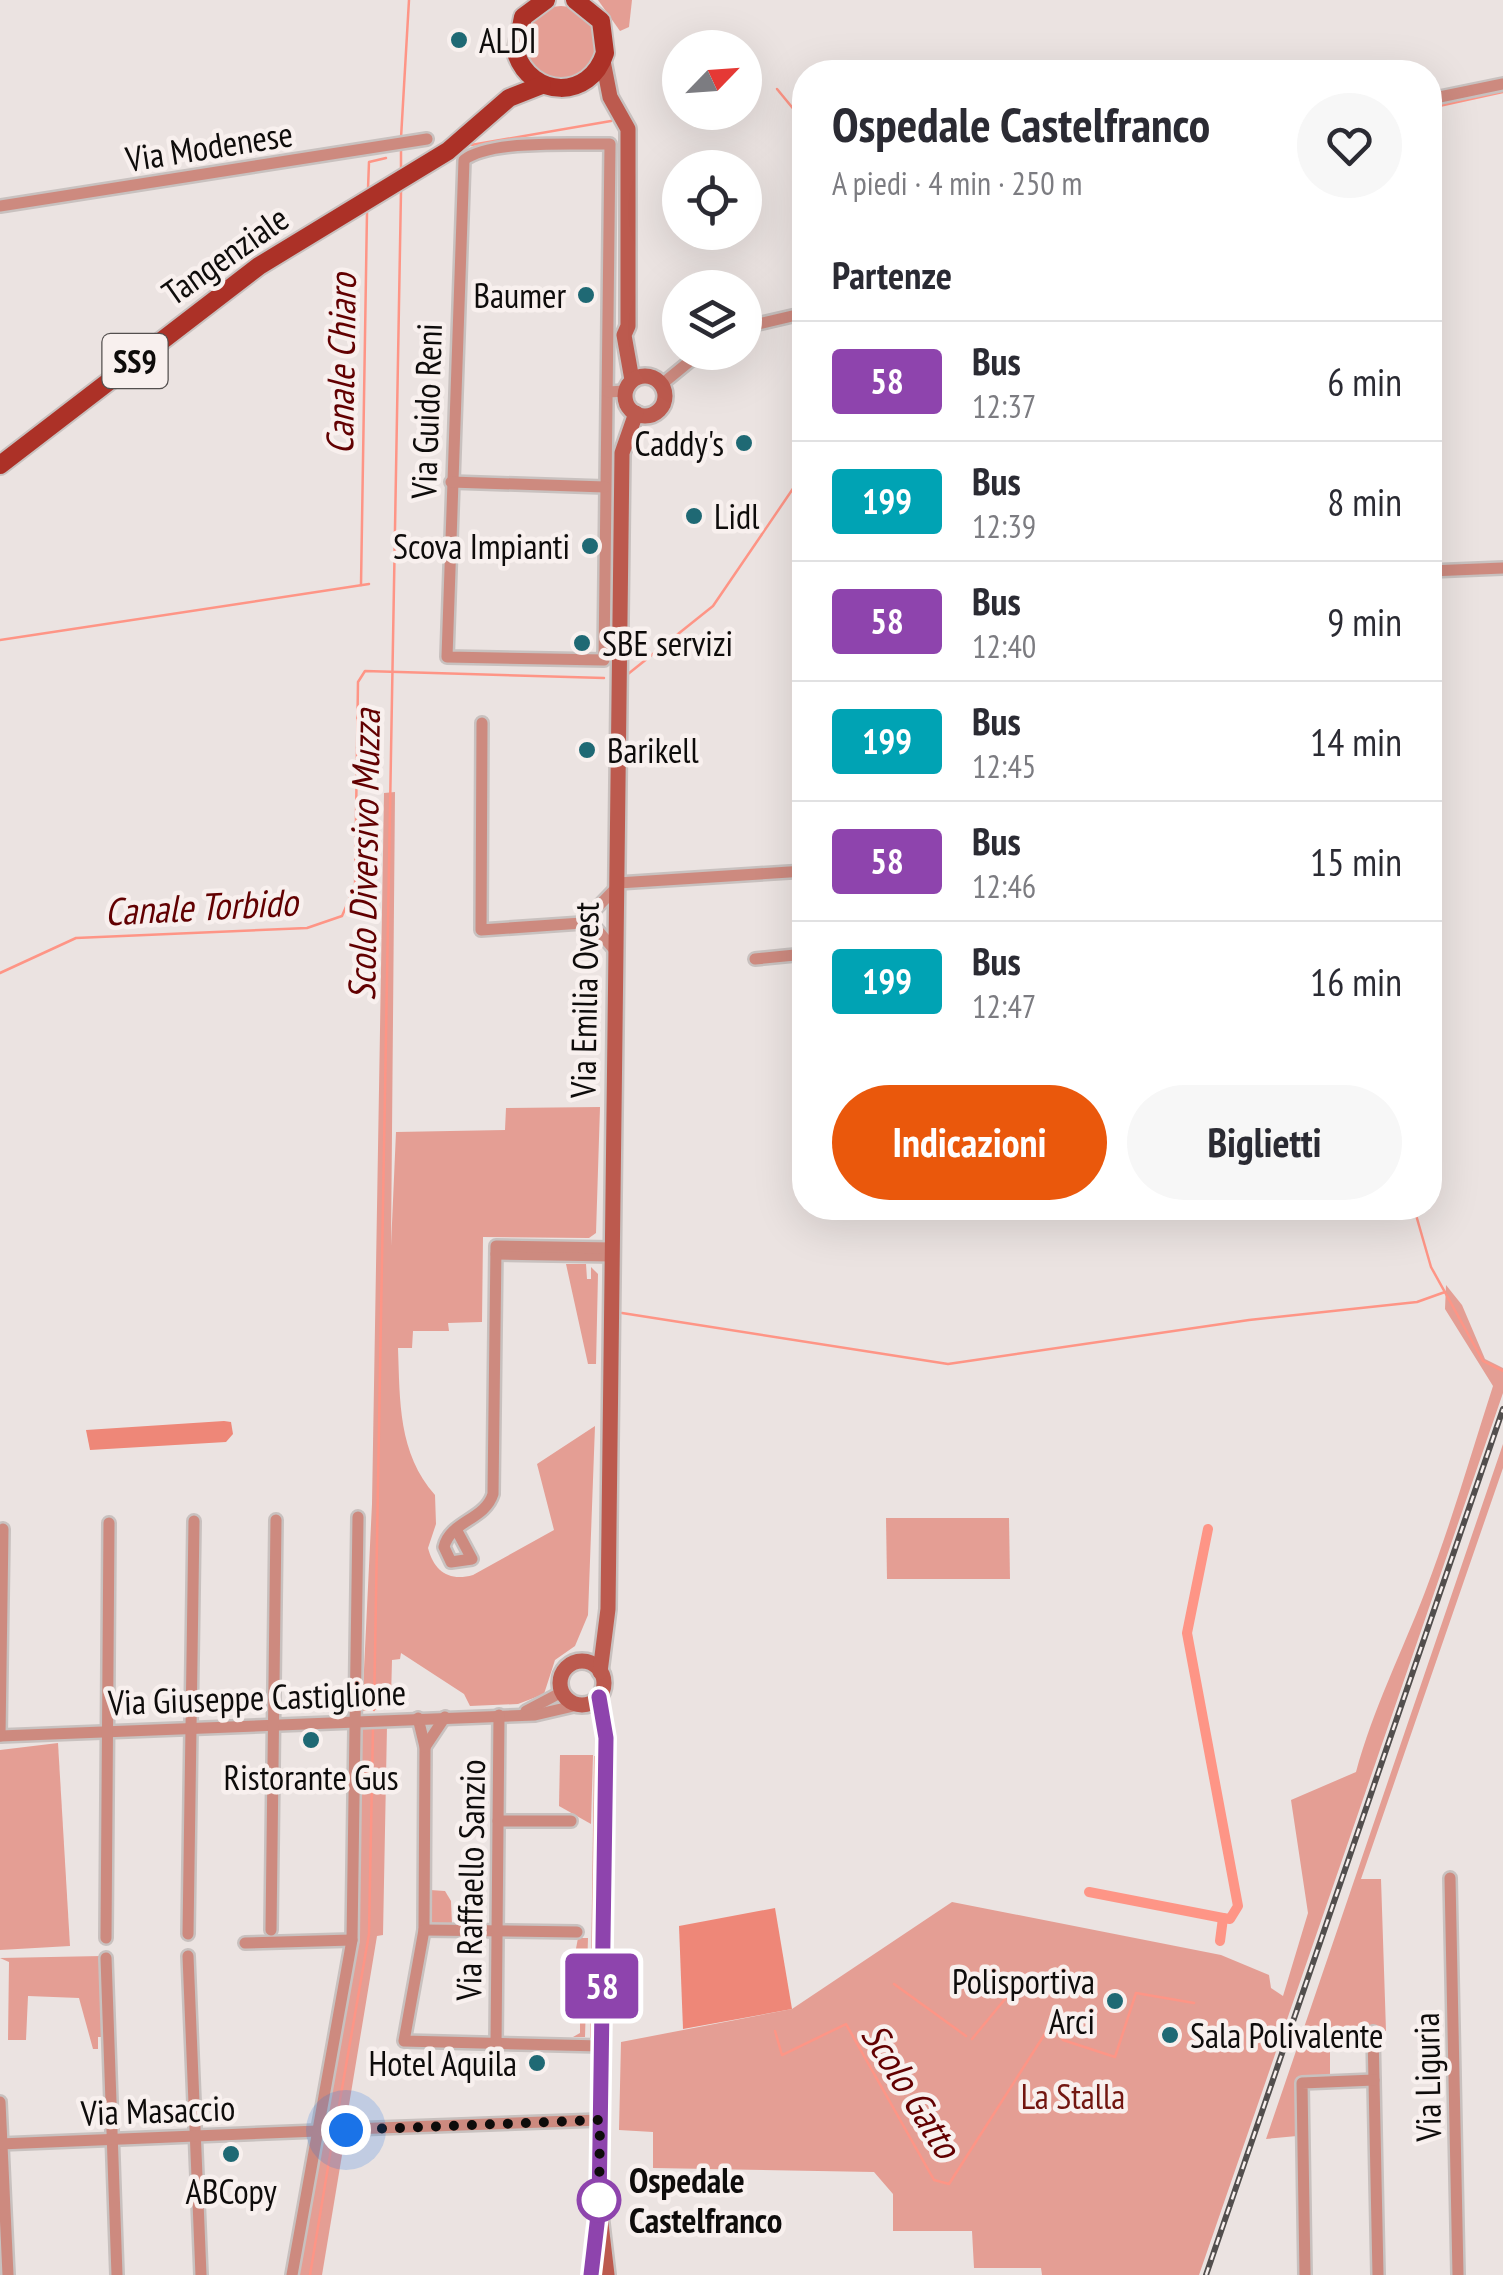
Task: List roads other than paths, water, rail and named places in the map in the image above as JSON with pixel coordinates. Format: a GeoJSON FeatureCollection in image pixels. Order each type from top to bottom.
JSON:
{"type":"FeatureCollection","features":[{"type":"Feature","properties":{"kind":"main road","name":"Tangenziale"},"geometry":{"type":"LineString","coordinates":[[495,109],[511,82],[523,17],[546,0]]}},
{"type":"Feature","properties":{"kind":"main road"},"geometry":{"type":"LineString","coordinates":[[576,0],[594,7],[606,37],[603,61],[610,96],[625,118],[628,326],[638,360],[665,397],[660,409],[649,415],[636,413],[627,404],[624,335],[628,326]]}},
{"type":"Feature","properties":{"kind":"main road"},"geometry":{"type":"LineString","coordinates":[[516,53],[525,72],[542,85],[562,89],[582,84],[603,61]]}},
{"type":"Feature","properties":{"kind":"main road"},"geometry":{"type":"LineString","coordinates":[[582,84],[610,96]]}},
{"type":"Feature","properties":{"kind":"main road","name":"Tangenziale"},"geometry":{"type":"LineString","coordinates":[[0,465],[258,266],[451,148],[509,98],[542,85]]}},
{"type":"Feature","properties":{"kind":"main road"},"geometry":{"type":"LineString","coordinates":[[629,385],[656,380]]}},
{"type":"Feature","properties":{"kind":"main road","name":"Via Emilia Ovest"},"geometry":{"type":"LineString","coordinates":[[600,1672],[606,1591],[622,453],[636,413]]}},
{"type":"Feature","properties":{"kind":"main road","name":"Via Emilia Ovest"},"geometry":{"type":"LineString","coordinates":[[574,1663],[593,1639],[606,1591]]}},
{"type":"Feature","properties":{"kind":"main road"},"geometry":{"type":"LineString","coordinates":[[591,2275],[599,2207],[604,1749],[599,1697],[604,1686],[600,1672],[590,1663],[574,1663],[563,1672],[562,1692],[581,1705],[604,1749]]}},
{"type":"Feature","properties":{"kind":"main road"},"geometry":{"type":"LineString","coordinates":[[581,1705],[599,1697]]}},
{"type":"Feature","properties":{"kind":"main road"},"geometry":{"type":"LineString","coordinates":[[599,2207],[607,2275]]}},
{"type":"Feature","properties":{"kind":"street"},"geometry":{"type":"LineString","coordinates":[[1442,97],[1503,84]]}},
{"type":"Feature","properties":{"kind":"street","name":"Via Modenese"},"geometry":{"type":"LineString","coordinates":[[0,206],[420,141]]}},
{"type":"Feature","properties":{"kind":"street","name":"Via Guido Reni"},"geometry":{"type":"LineString","coordinates":[[605,486],[604,660],[448,658],[450,482],[462,168],[472,154],[528,146],[610,144],[608,392]]}},
{"type":"Feature","properties":{"kind":"street"},"geometry":{"type":"LineString","coordinates":[[762,323],[792,316]]}},
{"type":"Feature","properties":{"kind":"street"},"geometry":{"type":"LineString","coordinates":[[656,380],[672,370]]}},
{"type":"Feature","properties":{"kind":"street"},"geometry":{"type":"LineString","coordinates":[[450,482],[605,486],[608,392],[629,385]]}},
{"type":"Feature","properties":{"kind":"street"},"geometry":{"type":"LineString","coordinates":[[1442,571],[1503,568]]}},
{"type":"Feature","properties":{"kind":"street"},"geometry":{"type":"LineString","coordinates":[[482,723],[481,930],[617,923]]}},
{"type":"Feature","properties":{"kind":"street"},"geometry":{"type":"LineString","coordinates":[[589,922],[618,884],[792,872]]}},
{"type":"Feature","properties":{"kind":"street"},"geometry":{"type":"LineString","coordinates":[[589,922],[617,954]]}},
{"type":"Feature","properties":{"kind":"street"},"geometry":{"type":"LineString","coordinates":[[755,959],[792,955]]}},
{"type":"Feature","properties":{"kind":"street"},"geometry":{"type":"LineString","coordinates":[[456,1529],[485,1510],[493,1494],[496,1250],[612,1252]]}},
{"type":"Feature","properties":{"kind":"street"},"geometry":{"type":"LineString","coordinates":[[292,2275],[352,1940],[358,1517]]}},
{"type":"Feature","properties":{"kind":"street"},"geometry":{"type":"LineString","coordinates":[[271,1930],[276,1520]]}},
{"type":"Feature","properties":{"kind":"street"},"geometry":{"type":"LineString","coordinates":[[188,1934],[194,1521]]}},
{"type":"Feature","properties":{"kind":"street"},"geometry":{"type":"LineString","coordinates":[[106,1938],[109,1523]]}},
{"type":"Feature","properties":{"kind":"street"},"geometry":{"type":"LineString","coordinates":[[0,1736],[3,1528]]}},
{"type":"Feature","properties":{"kind":"street","name":"Via Giuseppe Castiglione"},"geometry":{"type":"LineString","coordinates":[[0,1736],[499,1716],[540,1708],[562,1692]]}},
{"type":"Feature","properties":{"kind":"street","name":"Via Giuseppe Castiglione"},"geometry":{"type":"LineString","coordinates":[[515,1714],[546,1714],[581,1705]]}},
{"type":"Feature","properties":{"kind":"street","name":"Via Raffaello Sanzio"},"geometry":{"type":"LineString","coordinates":[[496,2045],[499,1716]]}},
{"type":"Feature","properties":{"kind":"street"},"geometry":{"type":"LineString","coordinates":[[432,1717],[428,1742],[424,1930],[404,2041],[601,2046]]}},
{"type":"Feature","properties":{"kind":"street"},"geometry":{"type":"LineString","coordinates":[[428,1742],[432,1717]]}},
{"type":"Feature","properties":{"kind":"street"},"geometry":{"type":"LineString","coordinates":[[498,1821],[571,1821]]}},
{"type":"Feature","properties":{"kind":"street","name":"Via Liguria"},"geometry":{"type":"LineString","coordinates":[[1450,1878],[1458,2275]]}},
{"type":"Feature","properties":{"kind":"street"},"geometry":{"type":"LineString","coordinates":[[424,1930],[577,1932]]}},
{"type":"Feature","properties":{"kind":"street"},"geometry":{"type":"LineString","coordinates":[[245,1943],[352,1940]]}},
{"type":"Feature","properties":{"kind":"street"},"geometry":{"type":"LineString","coordinates":[[188,1956],[201,2275]]}},
{"type":"Feature","properties":{"kind":"street"},"geometry":{"type":"LineString","coordinates":[[106,1958],[116,2275]]}},
{"type":"Feature","properties":{"kind":"street"},"geometry":{"type":"LineString","coordinates":[[1373,2032],[1378,2275]]}},
{"type":"Feature","properties":{"kind":"street"},"geometry":{"type":"LineString","coordinates":[[1305,2275],[1302,2083],[1374,2080]]}},
{"type":"Feature","properties":{"kind":"street"},"geometry":{"type":"LineString","coordinates":[[0,2102],[8,2275]]}},
{"type":"Feature","properties":{"kind":"street"},"geometry":{"type":"LineString","coordinates":[[318,2131],[600,2120]]}},
{"type":"Feature","properties":{"kind":"street","name":"Via Masaccio"},"geometry":{"type":"LineString","coordinates":[[1,2144],[318,2131]]}},
{"type":"Feature","properties":{"kind":"waterway","name":"Scolo Diversivo Muzza"},"geometry":{"type":"LineString","coordinates":[[401,138],[409,0]]}},
{"type":"Feature","properties":{"kind":"waterway","name":"Canale Chiaro"},"geometry":{"type":"LineString","coordinates":[[777,89],[792,107]]}},
{"type":"Feature","properties":{"kind":"waterway","name":"Canale Torbido"},"geometry":{"type":"LineString","coordinates":[[1442,105],[1503,92]]}},
{"type":"Feature","properties":{"kind":"waterway","name":"Canale Chiaro"},"geometry":{"type":"LineString","coordinates":[[471,145],[611,121]]}},
{"type":"Feature","properties":{"kind":"waterway","name":"Scolo Diversivo Muzza"},"geometry":{"type":"LineString","coordinates":[[401,146],[401,168]]}},
{"type":"Feature","properties":{"kind":"waterway","name":"Canale Chiaro"},"geometry":{"type":"LineString","coordinates":[[368,189],[369,162],[386,158]]}},
{"type":"Feature","properties":{"kind":"waterway","name":"Scolo Diversivo Muzza"},"geometry":{"type":"LineString","coordinates":[[374,1710],[401,191]]}},
{"type":"Feature","properties":{"kind":"waterway","name":"Canale Chiaro"},"geometry":{"type":"LineString","coordinates":[[361,585],[367,212]]}},
{"type":"Feature","properties":{"kind":"waterway","name":"Canale Torbido"},"geometry":{"type":"LineString","coordinates":[[628,674],[713,606],[792,490]]}},
{"type":"Feature","properties":{"kind":"waterway","name":"Canale Chiaro"},"geometry":{"type":"LineString","coordinates":[[0,640],[369,584]]}},
{"type":"Feature","properties":{"kind":"waterway","name":"Canale Torbido"},"geometry":{"type":"LineString","coordinates":[[0,973],[76,938],[307,928],[342,916],[355,886],[358,682],[365,671],[604,678]]}},
{"type":"Feature","properties":{"kind":"waterway","name":"Canale Chiaro"},"geometry":{"type":"LineString","coordinates":[[1417,1220],[1431,1267],[1483,1361],[1503,1371]]}},
{"type":"Feature","properties":{"kind":"waterway"},"geometry":{"type":"LineString","coordinates":[[622,1313],[948,1364],[1249,1320],[1417,1302],[1445,1292]]}},
{"type":"Feature","properties":{"kind":"waterway"},"geometry":{"type":"LineString","coordinates":[[1208,1529],[1187,1633],[1238,1906],[1230,1919],[1223,1918],[1220,1941]]}},
{"type":"Feature","properties":{"kind":"waterway","name":"Scolo Diversivo Muzza"},"geometry":{"type":"LineString","coordinates":[[336,2123],[369,1934],[373,1728]]}},
{"type":"Feature","properties":{"kind":"waterway"},"geometry":{"type":"LineString","coordinates":[[1089,1892],[1223,1918]]}},
{"type":"Feature","properties":{"kind":"waterway"},"geometry":{"type":"LineString","coordinates":[[894,1984],[966,2036]]}},
{"type":"Feature","properties":{"kind":"waterway"},"geometry":{"type":"LineString","coordinates":[[972,2039],[1015,1987]]}},
{"type":"Feature","properties":{"kind":"waterway","name":"Scolo Gatto"},"geometry":{"type":"LineString","coordinates":[[775,2031],[782,2055],[846,2024],[934,2180],[949,2184],[1048,2029],[1056,2029],[1063,2040],[1115,2057],[1136,1993],[1194,2003]]}},
{"type":"Feature","properties":{"kind":"waterway","name":"Scolo Diversivo Muzza"},"geometry":{"type":"LineString","coordinates":[[310,2275],[333,2137]]}},
{"type":"Feature","properties":{"kind":"railway"},"geometry":{"type":"LineString","coordinates":[[1206,2275],[1503,1409]]}},
{"type":"Feature","properties":{"kind":"place","name":"ALDI"},"geometry":{"type":"Point","coordinates":[459,40]}},
{"type":"Feature","properties":{"kind":"place","name":"Baumer"},"geometry":{"type":"Point","coordinates":[586,295]}},
{"type":"Feature","properties":{"kind":"place","name":"Caddy's"},"geometry":{"type":"Point","coordinates":[744,443]}},
{"type":"Feature","properties":{"kind":"place","name":"Lidl"},"geometry":{"type":"Point","coordinates":[694,516]}},
{"type":"Feature","properties":{"kind":"place","name":"Scova Impianti"},"geometry":{"type":"Point","coordinates":[590,546]}},
{"type":"Feature","properties":{"kind":"place","name":"SBE servizi"},"geometry":{"type":"Point","coordinates":[582,643]}},
{"type":"Feature","properties":{"kind":"place","name":"Barikell"},"geometry":{"type":"Point","coordinates":[587,750]}},
{"type":"Feature","properties":{"kind":"place","name":"Ristorante Gus"},"geometry":{"type":"Point","coordinates":[311,1740]}},
{"type":"Feature","properties":{"kind":"place","name":"Polisportiva Arci"},"geometry":{"type":"Point","coordinates":[1115,2001]}},
{"type":"Feature","properties":{"kind":"place","name":"Sala Polivalente"},"geometry":{"type":"Point","coordinates":[1170,2035]}},
{"type":"Feature","properties":{"kind":"place","name":"Hotel Aquila"},"geometry":{"type":"Point","coordinates":[537,2063]}},
{"type":"Feature","properties":{"kind":"place","name":"ABCopy"},"geometry":{"type":"Point","coordinates":[231,2154]}},
{"type":"Feature","properties":{"kind":"place","name":"Ospedale Castelfranco"},"geometry":{"type":"Point","coordinates":[599,2200]}},
{"type":"Feature","properties":{"kind":"park label","name":"La Stalla"},"geometry":{"type":"Point","coordinates":[1073,2096]}}]}
